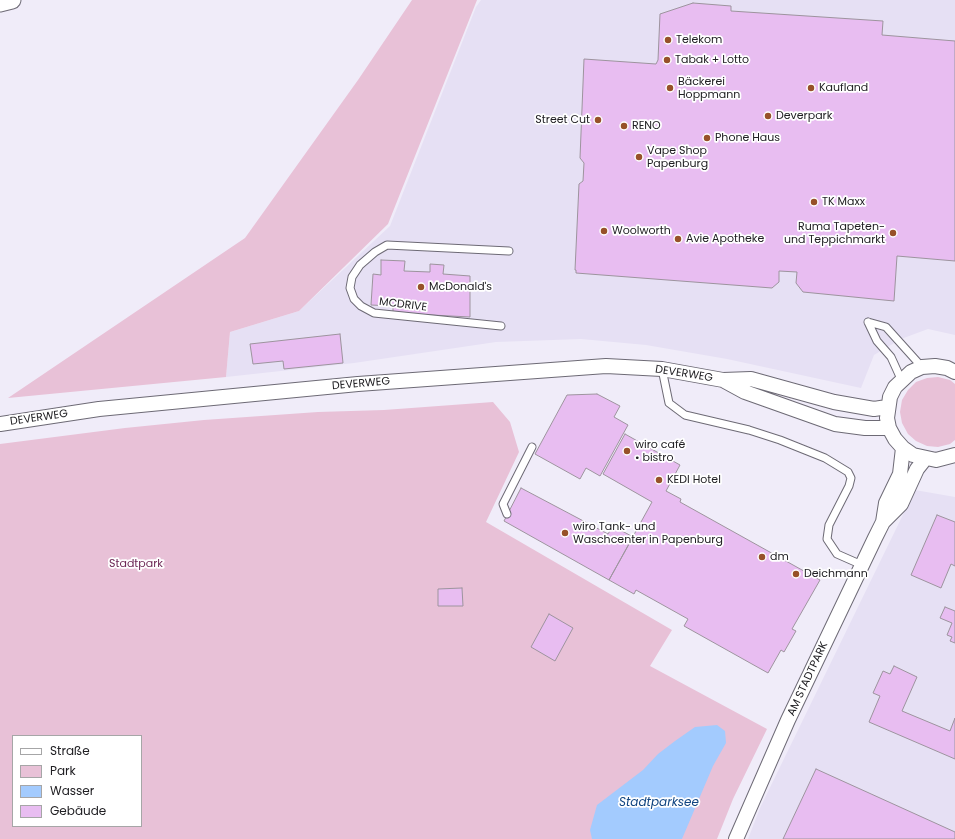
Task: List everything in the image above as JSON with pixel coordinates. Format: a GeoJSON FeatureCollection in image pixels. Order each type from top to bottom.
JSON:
{"type":"FeatureCollection","features":[{"type":"Feature","properties":{"kind":"street"},"geometry":{"type":"LineString","coordinates":[[0,3],[12,0]]}},
{"type":"Feature","properties":{"kind":"street"},"geometry":{"type":"LineString","coordinates":[[952,365],[922,368],[911,372],[902,379],[890,396],[887,407],[889,428],[895,439],[903,448],[913,455],[925,459],[936,460],[955,455]]}},
{"type":"Feature","properties":{"kind":"street","name":"DEVERWEG"},"geometry":{"type":"LineString","coordinates":[[0,424],[99,409],[358,384],[606,366],[662,369],[723,380],[751,379],[849,405],[874,409],[887,407]]}},
{"type":"Feature","properties":{"kind":"street","name":"DEVERWEG"},"geometry":{"type":"LineString","coordinates":[[723,380],[745,392],[836,424],[866,428],[889,428]]}},
{"type":"Feature","properties":{"kind":"street","name":"AM STADTPARK"},"geometry":{"type":"LineString","coordinates":[[884,522],[886,503],[900,474],[903,448]]}},
{"type":"Feature","properties":{"kind":"street","name":"AM STADTPARK"},"geometry":{"type":"LineString","coordinates":[[736,839],[788,720],[862,565],[884,522],[901,504],[917,469],[925,459]]}},
{"type":"Feature","properties":{"kind":"lane","name":"MCDRIVE"},"geometry":{"type":"LineString","coordinates":[[501,326],[395,316],[368,311],[354,298],[350,288],[352,277],[360,265],[375,252],[387,245],[509,251]]}},
{"type":"Feature","properties":{"kind":"lane"},"geometry":{"type":"LineString","coordinates":[[902,379],[891,357],[877,341],[868,322],[886,327],[922,368]]}},
{"type":"Feature","properties":{"kind":"lane"},"geometry":{"type":"LineString","coordinates":[[662,369],[669,404],[685,416],[749,430],[775,438],[825,458],[848,472],[851,478],[849,486],[829,525],[827,540],[837,554],[862,565]]}},
{"type":"Feature","properties":{"kind":"lane"},"geometry":{"type":"LineString","coordinates":[[507,514],[503,504],[532,447]]}},
{"type":"Feature","properties":{"kind":"shaded area"},"geometry":{"type":"Polygon","coordinates":[[[481,0],[955,0],[955,335],[928,329],[901,339],[874,355],[861,388],[727,359],[646,345],[581,339],[496,342],[354,363],[226,377],[230,332],[299,311],[390,226],[476,7],[481,0]]]}},
{"type":"Feature","properties":{"kind":"shaded area"},"geometry":{"type":"Polygon","coordinates":[[[915,490],[955,497],[955,839],[748,839],[760,808],[915,490]]]}},
{"type":"Feature","properties":{"kind":"green space"},"geometry":{"type":"Polygon","coordinates":[[[412,0],[477,0],[388,224],[299,311],[230,332],[226,377],[8,398],[245,238],[358,80],[412,0]]]}},
{"type":"Feature","properties":{"kind":"green space"},"geometry":{"type":"Polygon","coordinates":[[[938,377],[950,380],[955,384],[955,440],[950,444],[938,447],[927,446],[916,441],[908,434],[902,423],[900,412],[902,400],[908,390],[916,382],[927,378],[938,377]]]}},
{"type":"Feature","properties":{"kind":"green space","name":"Stadtpark"},"geometry":{"type":"Polygon","coordinates":[[[493,402],[510,422],[519,452],[486,522],[672,630],[650,666],[767,729],[733,799],[717,839],[0,839],[0,444],[125,428],[204,420],[318,412],[384,410],[493,402]]]}},
{"type":"Feature","properties":{"kind":"water","name":"Stadtparksee"},"geometry":{"type":"Polygon","coordinates":[[[717,725],[725,731],[726,743],[713,766],[682,839],[592,839],[590,830],[597,805],[643,770],[658,754],[695,727],[717,725]]]}},
{"type":"Feature","properties":{"kind":"building","name":"Deverpark"},"geometry":{"type":"Polygon","coordinates":[[[693,3],[731,6],[731,11],[883,21],[882,35],[955,41],[955,261],[897,256],[894,301],[803,292],[796,283],[797,272],[779,271],[779,282],[772,288],[576,273],[579,184],[583,181],[584,163],[580,158],[584,59],[656,64],[658,60],[660,14],[693,3]]]}},
{"type":"Feature","properties":{"kind":"building","name":"McDonald's"},"geometry":{"type":"Polygon","coordinates":[[[381,260],[405,261],[404,271],[430,272],[430,264],[444,265],[443,274],[470,276],[470,317],[393,313],[393,306],[371,305],[373,274],[381,275],[381,260]]]}},
{"type":"Feature","properties":{"kind":"building"},"geometry":{"type":"Polygon","coordinates":[[[340,334],[343,363],[284,369],[283,361],[253,364],[250,344],[340,334]]]}},
{"type":"Feature","properties":{"kind":"building"},"geometry":{"type":"Polygon","coordinates":[[[597,394],[620,406],[614,417],[628,425],[600,476],[586,468],[580,479],[535,454],[567,395],[597,394]]]}},
{"type":"Feature","properties":{"kind":"building"},"geometry":{"type":"Polygon","coordinates":[[[625,434],[680,465],[666,491],[681,499],[680,502],[820,580],[792,629],[796,631],[784,652],[781,650],[768,673],[684,626],[688,619],[636,590],[634,594],[609,580],[652,502],[603,474],[625,434]]]}},
{"type":"Feature","properties":{"kind":"building","name":"wiro Tank- und Waschcenter in Papenburg"},"geometry":{"type":"Polygon","coordinates":[[[521,488],[608,534],[613,526],[633,537],[609,580],[504,521],[521,488]]]}},
{"type":"Feature","properties":{"kind":"building"},"geometry":{"type":"Polygon","coordinates":[[[937,515],[955,522],[955,566],[951,564],[941,588],[911,575],[937,515]]]}},
{"type":"Feature","properties":{"kind":"building"},"geometry":{"type":"Polygon","coordinates":[[[462,588],[463,606],[438,606],[438,589],[462,588]]]}},
{"type":"Feature","properties":{"kind":"building"},"geometry":{"type":"Polygon","coordinates":[[[945,607],[955,611],[955,643],[950,641],[952,637],[947,635],[952,623],[940,618],[945,607]]]}},
{"type":"Feature","properties":{"kind":"building"},"geometry":{"type":"Polygon","coordinates":[[[549,614],[573,628],[555,661],[531,647],[549,614]]]}},
{"type":"Feature","properties":{"kind":"building"},"geometry":{"type":"Polygon","coordinates":[[[894,666],[917,677],[902,711],[950,731],[955,718],[955,759],[869,722],[880,696],[873,693],[883,671],[890,674],[894,666]]]}},
{"type":"Feature","properties":{"kind":"building"},"geometry":{"type":"Polygon","coordinates":[[[816,769],[955,832],[955,839],[783,839],[816,769]]]}},
{"type":"Feature","properties":{"kind":"place","name":"Telekom"},"geometry":{"type":"Point","coordinates":[668,40]}},
{"type":"Feature","properties":{"kind":"place","name":"Tabak + Lotto"},"geometry":{"type":"Point","coordinates":[667,60]}},
{"type":"Feature","properties":{"kind":"place","name":"Bäckerei Hoppmann"},"geometry":{"type":"Point","coordinates":[670,88]}},
{"type":"Feature","properties":{"kind":"place","name":"Kaufland"},"geometry":{"type":"Point","coordinates":[811,88]}},
{"type":"Feature","properties":{"kind":"place","name":"Deverpark"},"geometry":{"type":"Point","coordinates":[768,116]}},
{"type":"Feature","properties":{"kind":"place","name":"Street Cut"},"geometry":{"type":"Point","coordinates":[598,120]}},
{"type":"Feature","properties":{"kind":"place","name":"RENO"},"geometry":{"type":"Point","coordinates":[624,126]}},
{"type":"Feature","properties":{"kind":"place","name":"Phone Haus"},"geometry":{"type":"Point","coordinates":[707,138]}},
{"type":"Feature","properties":{"kind":"place","name":"Vape Shop Papenburg"},"geometry":{"type":"Point","coordinates":[639,157]}},
{"type":"Feature","properties":{"kind":"place","name":"TK Maxx"},"geometry":{"type":"Point","coordinates":[814,202]}},
{"type":"Feature","properties":{"kind":"place","name":"Woolworth"},"geometry":{"type":"Point","coordinates":[604,231]}},
{"type":"Feature","properties":{"kind":"place","name":"Ruma Tapeten- und Teppichmarkt"},"geometry":{"type":"Point","coordinates":[893,233]}},
{"type":"Feature","properties":{"kind":"place","name":"Avie Apotheke"},"geometry":{"type":"Point","coordinates":[678,239]}},
{"type":"Feature","properties":{"kind":"place","name":"McDonald's"},"geometry":{"type":"Point","coordinates":[421,287]}},
{"type":"Feature","properties":{"kind":"place","name":"wiro café • bistro"},"geometry":{"type":"Point","coordinates":[627,451]}},
{"type":"Feature","properties":{"kind":"place","name":"KEDI Hotel"},"geometry":{"type":"Point","coordinates":[659,480]}},
{"type":"Feature","properties":{"kind":"place","name":"wiro Tank- und Waschcenter in Papenburg"},"geometry":{"type":"Point","coordinates":[565,533]}},
{"type":"Feature","properties":{"kind":"place","name":"dm"},"geometry":{"type":"Point","coordinates":[762,557]}},
{"type":"Feature","properties":{"kind":"place","name":"Deichmann"},"geometry":{"type":"Point","coordinates":[796,574]}}]}
